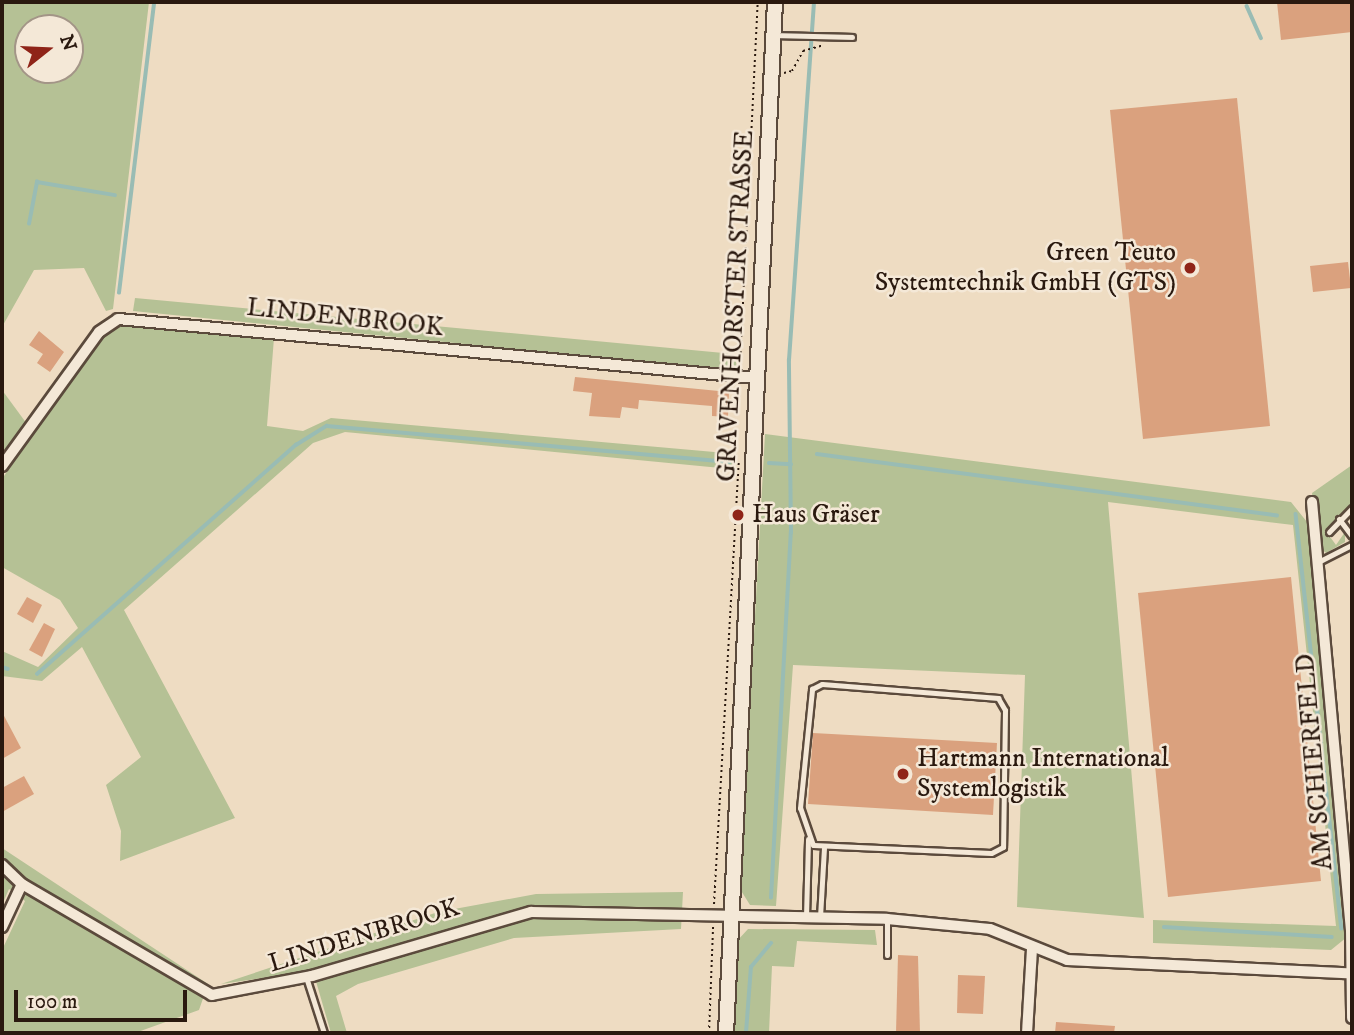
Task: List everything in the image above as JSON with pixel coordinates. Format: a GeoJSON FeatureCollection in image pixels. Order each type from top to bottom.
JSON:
{"type":"FeatureCollection","features":[{"type":"Feature","properties":{"kind":"main road","name":"GRAVENHORSTER STRASSE"},"geometry":{"type":"LineString","coordinates":[[726,1033],[733,916],[750,378],[773,72],[775,2]]}},
{"type":"Feature","properties":{"kind":"street","name":"LINDENBROOK"},"geometry":{"type":"LineString","coordinates":[[2,466],[99,332],[118,319],[750,378]]}},
{"type":"Feature","properties":{"kind":"street","name":"AM SCHIERFELD"},"geometry":{"type":"LineString","coordinates":[[1312,502],[1351,930],[1352,1018]]}},
{"type":"Feature","properties":{"kind":"street","name":"LINDENBROOK"},"geometry":{"type":"LineString","coordinates":[[2,865],[22,884],[212,996],[306,977],[500,916],[714,914],[887,919],[990,929],[1032,949],[1067,960],[1350,968]]}},
{"type":"Feature","properties":{"kind":"street"},"geometry":{"type":"LineString","coordinates":[[2,927],[22,884]]}},
{"type":"Feature","properties":{"kind":"street"},"geometry":{"type":"LineString","coordinates":[[1027,1033],[1032,949]]}},
{"type":"Feature","properties":{"kind":"lane"},"geometry":{"type":"LineString","coordinates":[[774,35],[852,37]]}},
{"type":"Feature","properties":{"kind":"lane"},"geometry":{"type":"LineString","coordinates":[[1329,532],[1352,508]]}},
{"type":"Feature","properties":{"kind":"lane"},"geometry":{"type":"LineString","coordinates":[[1339,519],[1352,536]]}},
{"type":"Feature","properties":{"kind":"lane"},"geometry":{"type":"LineString","coordinates":[[1318,562],[1352,545]]}},
{"type":"Feature","properties":{"kind":"lane"},"geometry":{"type":"LineString","coordinates":[[806,917],[808,839],[800,808],[816,686],[1002,703],[1003,847],[998,852],[824,848],[808,839]]}},
{"type":"Feature","properties":{"kind":"lane"},"geometry":{"type":"LineString","coordinates":[[820,917],[824,848]]}},
{"type":"Feature","properties":{"kind":"lane"},"geometry":{"type":"LineString","coordinates":[[887,919],[887,955]]}},
{"type":"Feature","properties":{"kind":"lane"},"geometry":{"type":"LineString","coordinates":[[306,977],[324,1033]]}},
{"type":"Feature","properties":{"kind":"path"},"geometry":{"type":"LineString","coordinates":[[750,378],[758,2]]}},
{"type":"Feature","properties":{"kind":"path"},"geometry":{"type":"LineString","coordinates":[[755,70],[789,74],[795,57],[820,48]]}},
{"type":"Feature","properties":{"kind":"path"},"geometry":{"type":"LineString","coordinates":[[709,1033],[735,473],[743,453]]}},
{"type":"Feature","properties":{"kind":"green space"},"geometry":{"type":"Polygon","coordinates":[[[2,2],[149,2],[113,309],[106,311],[84,268],[34,270],[2,327],[2,2]]]}},
{"type":"Feature","properties":{"kind":"green space"},"geometry":{"type":"Polygon","coordinates":[[[135,298],[734,354],[738,371],[133,311],[135,298]]]}},
{"type":"Feature","properties":{"kind":"green space"},"geometry":{"type":"Polygon","coordinates":[[[137,322],[274,338],[267,426],[303,431],[331,418],[737,454],[731,469],[345,432],[313,443],[124,610],[235,818],[120,861],[121,831],[106,785],[141,757],[82,647],[42,681],[2,676],[2,651],[38,667],[78,628],[60,600],[2,567],[2,479],[96,342],[113,327],[137,322]]]}},
{"type":"Feature","properties":{"kind":"green space"},"geometry":{"type":"Polygon","coordinates":[[[2,390],[27,424],[2,458],[2,390]]]}},
{"type":"Feature","properties":{"kind":"green space"},"geometry":{"type":"Polygon","coordinates":[[[765,434],[1291,502],[1307,522],[1347,937],[1331,950],[1153,943],[1153,920],[1336,926],[1293,525],[1108,502],[1144,918],[1017,907],[1025,675],[793,665],[776,906],[750,905],[740,889],[765,434]]]}},
{"type":"Feature","properties":{"kind":"green space"},"geometry":{"type":"Polygon","coordinates":[[[1352,465],[1352,503],[1325,530],[1336,545],[1345,532],[1345,542],[1326,553],[1317,545],[1312,493],[1352,465]]]}},
{"type":"Feature","properties":{"kind":"green space"},"geometry":{"type":"Polygon","coordinates":[[[2,848],[208,984],[199,1010],[135,1033],[2,1033],[2,950],[25,901],[9,889],[2,905],[2,848]]]}},
{"type":"Feature","properties":{"kind":"green space"},"geometry":{"type":"Polygon","coordinates":[[[683,892],[681,929],[514,938],[358,984],[336,996],[347,1033],[331,1033],[313,971],[221,984],[438,912],[536,894],[683,892]]]}},
{"type":"Feature","properties":{"kind":"green space"},"geometry":{"type":"Polygon","coordinates":[[[748,929],[875,930],[877,945],[797,941],[794,967],[772,966],[769,1033],[729,1033],[737,941],[748,929]]]}},
{"type":"Feature","properties":{"kind":"building"},"geometry":{"type":"Polygon","coordinates":[[[1277,2],[1352,2],[1352,32],[1281,40],[1277,2]]]}},
{"type":"Feature","properties":{"kind":"building","name":"Green Teuto Systemtechnik GmbH (GTS)"},"geometry":{"type":"Polygon","coordinates":[[[1237,98],[1270,426],[1143,439],[1110,110],[1237,98]]]}},
{"type":"Feature","properties":{"kind":"building"},"geometry":{"type":"Polygon","coordinates":[[[1348,262],[1351,288],[1313,292],[1310,266],[1348,262]]]}},
{"type":"Feature","properties":{"kind":"building"},"geometry":{"type":"Polygon","coordinates":[[[39,331],[64,352],[50,372],[37,363],[43,354],[29,345],[39,331]]]}},
{"type":"Feature","properties":{"kind":"building"},"geometry":{"type":"Polygon","coordinates":[[[575,377],[729,392],[728,417],[712,416],[712,406],[639,400],[638,409],[622,407],[620,418],[589,416],[592,393],[573,391],[575,377]]]}},
{"type":"Feature","properties":{"kind":"building"},"geometry":{"type":"Polygon","coordinates":[[[1291,577],[1321,881],[1168,897],[1138,593],[1291,577]]]}},
{"type":"Feature","properties":{"kind":"building"},"geometry":{"type":"Polygon","coordinates":[[[27,597],[42,605],[33,623],[17,614],[27,597]]]}},
{"type":"Feature","properties":{"kind":"building"},"geometry":{"type":"Polygon","coordinates":[[[44,623],[55,629],[42,657],[29,650],[44,623]]]}},
{"type":"Feature","properties":{"kind":"building"},"geometry":{"type":"Polygon","coordinates":[[[2,712],[21,748],[2,759],[2,712]]]}},
{"type":"Feature","properties":{"kind":"building","name":"Hartmann International Systemlogistik"},"geometry":{"type":"Polygon","coordinates":[[[813,733],[997,743],[993,815],[808,804],[813,733]]]}},
{"type":"Feature","properties":{"kind":"building"},"geometry":{"type":"Polygon","coordinates":[[[24,776],[34,794],[2,812],[2,788],[24,776]]]}},
{"type":"Feature","properties":{"kind":"building"},"geometry":{"type":"Polygon","coordinates":[[[898,955],[918,956],[920,1033],[896,1033],[898,955]]]}},
{"type":"Feature","properties":{"kind":"building"},"geometry":{"type":"Polygon","coordinates":[[[958,975],[985,976],[983,1014],[957,1013],[958,975]]]}},
{"type":"Feature","properties":{"kind":"building"},"geometry":{"type":"Polygon","coordinates":[[[1056,1022],[1115,1026],[1114,1033],[1055,1033],[1056,1022]]]}},
{"type":"Feature","properties":{"kind":"waterway"},"geometry":{"type":"LineString","coordinates":[[119,293],[154,2]]}},
{"type":"Feature","properties":{"kind":"waterway"},"geometry":{"type":"LineString","coordinates":[[771,898],[791,533],[789,360],[814,2]]}},
{"type":"Feature","properties":{"kind":"waterway"},"geometry":{"type":"LineString","coordinates":[[1247,6],[1261,38]]}},
{"type":"Feature","properties":{"kind":"waterway"},"geometry":{"type":"LineString","coordinates":[[29,224],[37,182],[115,195]]}},
{"type":"Feature","properties":{"kind":"waterway"},"geometry":{"type":"LineString","coordinates":[[37,674],[296,445],[327,426],[729,462]]}},
{"type":"Feature","properties":{"kind":"waterway"},"geometry":{"type":"LineString","coordinates":[[817,454],[1277,515]]}},
{"type":"Feature","properties":{"kind":"waterway"},"geometry":{"type":"LineString","coordinates":[[769,463],[791,464]]}},
{"type":"Feature","properties":{"kind":"waterway"},"geometry":{"type":"LineString","coordinates":[[1296,514],[1342,928]]}},
{"type":"Feature","properties":{"kind":"waterway"},"geometry":{"type":"LineString","coordinates":[[2,667],[8,669]]}},
{"type":"Feature","properties":{"kind":"waterway"},"geometry":{"type":"LineString","coordinates":[[1164,927],[1332,937]]}},
{"type":"Feature","properties":{"kind":"waterway"},"geometry":{"type":"LineString","coordinates":[[746,1033],[751,967],[771,943]]}},
{"type":"Feature","properties":{"kind":"place","name":"Green Teuto Systemtechnik GmbH (GTS)"},"geometry":{"type":"Point","coordinates":[1190,268]}},
{"type":"Feature","properties":{"kind":"place","name":"Haus Gräser"},"geometry":{"type":"Point","coordinates":[738,515]}},
{"type":"Feature","properties":{"kind":"place","name":"Hartmann International Systemlogistik"},"geometry":{"type":"Point","coordinates":[903,774]}}]}
